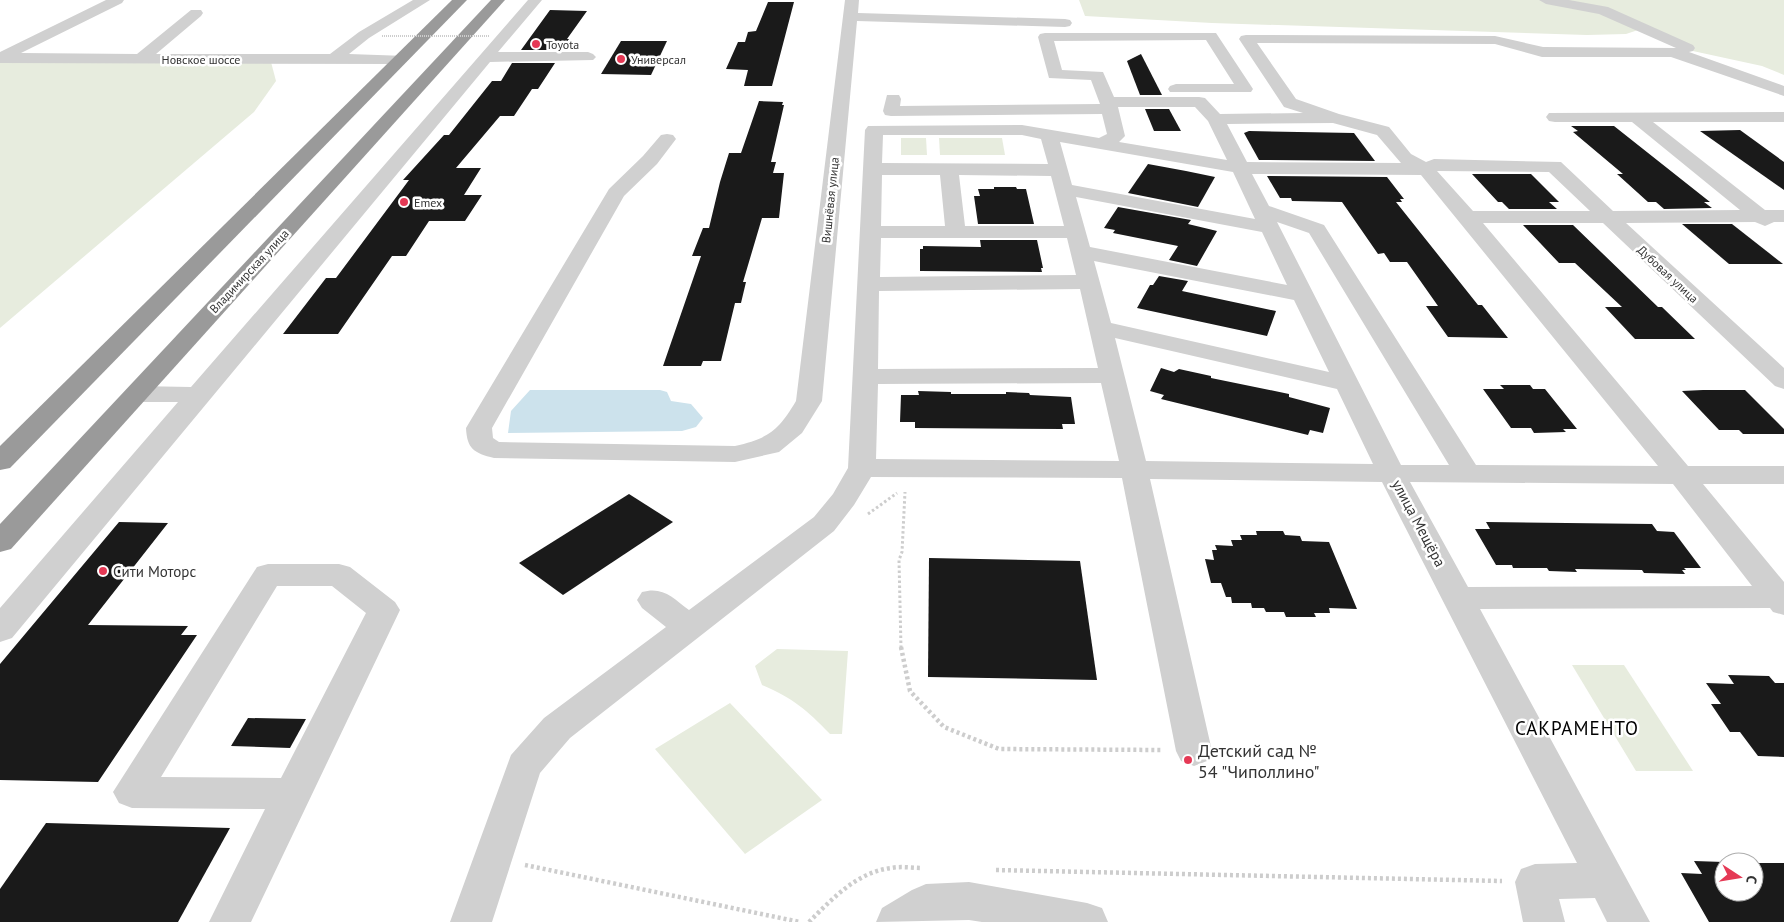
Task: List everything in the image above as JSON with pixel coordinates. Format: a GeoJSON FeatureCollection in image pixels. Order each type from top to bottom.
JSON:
{"type":"FeatureCollection","features":[{"type":"Feature","properties":{"kind":"highway"},"geometry":{"type":"LineString","coordinates":[[0,462],[460,0]]}},
{"type":"Feature","properties":{"kind":"highway","name":"Владимирская улица"},"geometry":{"type":"LineString","coordinates":[[0,542],[498,0]]}},
{"type":"Feature","properties":{"kind":"street"},"geometry":{"type":"LineString","coordinates":[[0,58],[117,0]]}},
{"type":"Feature","properties":{"kind":"street"},"geometry":{"type":"LineString","coordinates":[[333,59],[364,35],[423,0]]}},
{"type":"Feature","properties":{"kind":"street"},"geometry":{"type":"LineString","coordinates":[[0,630],[535,0]]}},
{"type":"Feature","properties":{"kind":"street"},"geometry":{"type":"LineString","coordinates":[[1546,0],[1603,10],[1691,49]]}},
{"type":"Feature","properties":{"kind":"street"},"geometry":{"type":"LineString","coordinates":[[852,9],[1065,23]]}},
{"type":"Feature","properties":{"kind":"street","name":"Вишнёвая улица"},"geometry":{"type":"LineString","coordinates":[[667,138],[650,160],[616,194],[479,428],[480,442],[494,450],[735,454],[770,446],[793,427],[809,401],[852,9]]}},
{"type":"Feature","properties":{"kind":"street"},"geometry":{"type":"LineString","coordinates":[[140,59],[196,13]]}},
{"type":"Feature","properties":{"kind":"street"},"geometry":{"type":"LineString","coordinates":[[893,99],[892,111],[1107,100],[1245,89],[1211,36],[1045,37],[1055,75],[1097,75],[1107,100],[1116,136],[1101,144]]}},
{"type":"Feature","properties":{"kind":"street"},"geometry":{"type":"LineString","coordinates":[[1781,600],[1426,169],[1405,158],[1383,131],[1333,118],[1290,103],[1246,39],[1495,40],[1517,44],[1542,52],[1673,52],[1784,91]]}},
{"type":"Feature","properties":{"kind":"street"},"geometry":{"type":"LineString","coordinates":[[485,57],[588,57]]}},
{"type":"Feature","properties":{"kind":"street","name":"Новское шоссе"},"geometry":{"type":"LineString","coordinates":[[0,58],[402,59]]}},
{"type":"Feature","properties":{"kind":"street"},"geometry":{"type":"LineString","coordinates":[[1107,100],[1199,102],[1216,119],[1333,118]]}},
{"type":"Feature","properties":{"kind":"street"},"geometry":{"type":"LineString","coordinates":[[1555,117],[1784,116]]}},
{"type":"Feature","properties":{"kind":"street"},"geometry":{"type":"LineString","coordinates":[[1636,117],[1784,234]]}},
{"type":"Feature","properties":{"kind":"street"},"geometry":{"type":"LineString","coordinates":[[1758,117],[1784,134]]}},
{"type":"Feature","properties":{"kind":"street","name":"улица Мещёра"},"geometry":{"type":"LineString","coordinates":[[1216,119],[1392,474],[1629,922]]}},
{"type":"Feature","properties":{"kind":"street"},"geometry":{"type":"LineString","coordinates":[[471,922],[524,766],[557,728],[824,524],[844,499],[862,468],[874,130],[1022,130],[1240,168],[1426,169]]}},
{"type":"Feature","properties":{"kind":"street"},"geometry":{"type":"LineString","coordinates":[[1049,135],[1112,374],[1134,468],[1194,751]]}},
{"type":"Feature","properties":{"kind":"street","name":"Дубовая улица"},"geometry":{"type":"LineString","coordinates":[[1426,169],[1434,166],[1554,166],[1784,381]]}},
{"type":"Feature","properties":{"kind":"street"},"geometry":{"type":"LineString","coordinates":[[872,170],[1058,170]]}},
{"type":"Feature","properties":{"kind":"street"},"geometry":{"type":"LineString","coordinates":[[949,170],[956,232]]}},
{"type":"Feature","properties":{"kind":"street"},"geometry":{"type":"LineString","coordinates":[[1063,189],[1266,219],[1317,229],[1468,474]]}},
{"type":"Feature","properties":{"kind":"street"},"geometry":{"type":"LineString","coordinates":[[1467,217],[1784,216]]}},
{"type":"Feature","properties":{"kind":"street"},"geometry":{"type":"LineString","coordinates":[[870,232],[956,232],[1078,242],[1304,295]]}},
{"type":"Feature","properties":{"kind":"street"},"geometry":{"type":"LineString","coordinates":[[869,284],[1089,282]]}},
{"type":"Feature","properties":{"kind":"street"},"geometry":{"type":"LineString","coordinates":[[1100,328],[1348,384]]}},
{"type":"Feature","properties":{"kind":"street"},"geometry":{"type":"LineString","coordinates":[[866,376],[1112,374]]}},
{"type":"Feature","properties":{"kind":"street"},"geometry":{"type":"LineString","coordinates":[[136,394],[199,395]]}},
{"type":"Feature","properties":{"kind":"street"},"geometry":{"type":"LineString","coordinates":[[862,468],[1134,468],[1392,474],[1784,475]]}},
{"type":"Feature","properties":{"kind":"street"},"geometry":{"type":"LineString","coordinates":[[230,922],[384,610],[339,575],[268,575],[132,792],[292,794]]}},
{"type":"Feature","properties":{"kind":"street"},"geometry":{"type":"LineString","coordinates":[[1459,598],[1781,600]]}},
{"type":"Feature","properties":{"kind":"street"},"geometry":{"type":"LineString","coordinates":[[653,600],[689,627]]}},
{"type":"Feature","properties":{"kind":"street"},"geometry":{"type":"LineString","coordinates":[[1544,922],[1535,882],[1607,880]]}},
{"type":"Feature","properties":{"kind":"street"},"geometry":{"type":"LineString","coordinates":[[897,922],[926,903],[970,901],[1087,922]]}},
{"type":"Feature","properties":{"kind":"path"},"geometry":{"type":"LineString","coordinates":[[382,36],[490,36]]}},
{"type":"Feature","properties":{"kind":"path"},"geometry":{"type":"LineString","coordinates":[[863,518],[906,487],[902,552],[899,560],[902,647],[910,691],[944,727],[999,749],[1194,751]]}},
{"type":"Feature","properties":{"kind":"path"},"geometry":{"type":"LineString","coordinates":[[519,864],[800,922]]}},
{"type":"Feature","properties":{"kind":"path"},"geometry":{"type":"LineString","coordinates":[[809,922],[840,892],[864,876],[888,867],[928,868]]}},
{"type":"Feature","properties":{"kind":"path"},"geometry":{"type":"LineString","coordinates":[[988,870],[1535,882]]}},
{"type":"Feature","properties":{"kind":"shaded area"},"geometry":{"type":"Polygon","coordinates":[[[1079,0],[1784,0],[1784,75],[1762,66],[1679,48],[1638,30],[1626,34],[1587,35],[1212,23],[1085,16],[1079,0]]]}},
{"type":"Feature","properties":{"kind":"shaded area"},"geometry":{"type":"Polygon","coordinates":[[[0,62],[271,62],[276,81],[254,112],[0,328],[0,62]]]}},
{"type":"Feature","properties":{"kind":"shaded area"},"geometry":{"type":"Polygon","coordinates":[[[901,138],[926,138],[927,155],[901,155],[901,138]]]}},
{"type":"Feature","properties":{"kind":"shaded area"},"geometry":{"type":"Polygon","coordinates":[[[939,138],[1002,138],[1005,155],[940,155],[939,138]]]}},
{"type":"Feature","properties":{"kind":"shaded area"},"geometry":{"type":"Polygon","coordinates":[[[777,649],[848,651],[842,734],[830,734],[799,705],[762,685],[755,666],[777,649]]]}},
{"type":"Feature","properties":{"kind":"shaded area"},"geometry":{"type":"Polygon","coordinates":[[[1572,665],[1624,665],[1693,771],[1636,771],[1572,665]]]}},
{"type":"Feature","properties":{"kind":"shaded area"},"geometry":{"type":"Polygon","coordinates":[[[730,703],[822,800],[745,854],[655,749],[730,703]]]}},
{"type":"Feature","properties":{"kind":"water"},"geometry":{"type":"Polygon","coordinates":[[[530,390],[660,390],[667,392],[671,401],[691,404],[703,418],[696,427],[682,431],[508,433],[511,411],[530,390]]]}},
{"type":"Feature","properties":{"kind":"building"},"geometry":{"type":"Polygon","coordinates":[[[768,2],[794,2],[772,86],[744,86],[748,70],[726,69],[738,42],[745,42],[748,32],[756,31],[768,2]]]}},
{"type":"Feature","properties":{"kind":"building"},"geometry":{"type":"Polygon","coordinates":[[[550,10],[587,11],[567,39],[569,39],[562,50],[521,50],[550,10]]]}},
{"type":"Feature","properties":{"kind":"building"},"geometry":{"type":"Polygon","coordinates":[[[621,41],[667,41],[651,75],[601,74],[621,41]]]}},
{"type":"Feature","properties":{"kind":"building"},"geometry":{"type":"Polygon","coordinates":[[[1141,54],[1162,95],[1140,95],[1127,61],[1141,54]]]}},
{"type":"Feature","properties":{"kind":"building"},"geometry":{"type":"Polygon","coordinates":[[[512,63],[555,63],[538,89],[532,89],[514,116],[500,116],[456,168],[481,168],[464,195],[482,195],[465,221],[429,221],[406,256],[392,256],[338,334],[283,334],[326,278],[336,278],[409,180],[403,180],[444,135],[449,135],[492,81],[501,81],[512,63]]]}},
{"type":"Feature","properties":{"kind":"building"},"geometry":{"type":"Polygon","coordinates":[[[759,101],[783,102],[782,105],[784,105],[771,162],[776,162],[773,173],[784,173],[779,218],[762,218],[743,282],[746,282],[741,303],[735,303],[721,361],[703,361],[701,366],[663,366],[701,256],[692,256],[703,228],[709,228],[729,153],[741,153],[759,101]]]}},
{"type":"Feature","properties":{"kind":"building"},"geometry":{"type":"Polygon","coordinates":[[[1145,109],[1169,109],[1181,131],[1154,131],[1145,109]]]}},
{"type":"Feature","properties":{"kind":"building"},"geometry":{"type":"Polygon","coordinates":[[[1571,126],[1614,126],[1710,202],[1704,202],[1712,208],[1664,209],[1656,202],[1648,202],[1617,174],[1623,174],[1573,132],[1578,131],[1571,126]]]}},
{"type":"Feature","properties":{"kind":"building"},"geometry":{"type":"Polygon","coordinates":[[[1740,130],[1784,162],[1784,190],[1700,131],[1740,130]]]}},
{"type":"Feature","properties":{"kind":"building"},"geometry":{"type":"Polygon","coordinates":[[[1249,131],[1354,133],[1375,161],[1259,160],[1244,133],[1249,131]]]}},
{"type":"Feature","properties":{"kind":"building"},"geometry":{"type":"Polygon","coordinates":[[[1148,164],[1215,177],[1198,207],[1128,193],[1148,164]]]}},
{"type":"Feature","properties":{"kind":"building"},"geometry":{"type":"Polygon","coordinates":[[[1472,174],[1531,174],[1559,202],[1549,202],[1557,209],[1509,209],[1502,202],[1498,202],[1472,174]]]}},
{"type":"Feature","properties":{"kind":"building"},"geometry":{"type":"Polygon","coordinates":[[[1267,176],[1387,177],[1404,199],[1400,199],[1402,202],[1396,202],[1478,305],[1482,305],[1508,338],[1448,337],[1426,306],[1438,306],[1407,262],[1390,262],[1384,253],[1378,254],[1342,202],[1292,201],[1291,198],[1280,198],[1267,176]]]}},
{"type":"Feature","properties":{"kind":"building"},"geometry":{"type":"Polygon","coordinates":[[[994,187],[1026,189],[1034,224],[978,224],[974,196],[980,196],[978,189],[994,189],[994,187]]]}},
{"type":"Feature","properties":{"kind":"building"},"geometry":{"type":"Polygon","coordinates":[[[1118,207],[1191,220],[1188,224],[1217,231],[1197,266],[1169,260],[1178,246],[1113,233],[1115,230],[1104,228],[1118,207]]]}},
{"type":"Feature","properties":{"kind":"building"},"geometry":{"type":"Polygon","coordinates":[[[1682,224],[1732,224],[1783,264],[1729,264],[1682,224]]]}},
{"type":"Feature","properties":{"kind":"building"},"geometry":{"type":"Polygon","coordinates":[[[1523,225],[1573,225],[1658,307],[1662,307],[1695,339],[1635,339],[1605,307],[1622,307],[1575,263],[1559,263],[1523,225]]]}},
{"type":"Feature","properties":{"kind":"building"},"geometry":{"type":"Polygon","coordinates":[[[980,240],[1037,240],[1043,268],[1041,268],[1042,272],[920,271],[920,249],[923,249],[923,246],[981,247],[980,240]]]}},
{"type":"Feature","properties":{"kind":"building"},"geometry":{"type":"Polygon","coordinates":[[[1159,276],[1188,281],[1182,291],[1276,311],[1267,336],[1137,308],[1150,285],[1153,285],[1159,276]]]}},
{"type":"Feature","properties":{"kind":"building"},"geometry":{"type":"Polygon","coordinates":[[[1161,368],[1174,372],[1179,369],[1211,376],[1211,378],[1289,394],[1289,397],[1330,408],[1323,433],[1310,430],[1308,435],[1161,399],[1164,395],[1150,391],[1161,368]]]}},
{"type":"Feature","properties":{"kind":"building"},"geometry":{"type":"Polygon","coordinates":[[[1500,385],[1530,385],[1533,389],[1545,389],[1577,429],[1563,429],[1566,432],[1534,433],[1531,428],[1511,428],[1483,389],[1504,389],[1500,385]]]}},
{"type":"Feature","properties":{"kind":"building"},"geometry":{"type":"Polygon","coordinates":[[[1745,390],[1784,429],[1784,434],[1743,434],[1739,430],[1719,430],[1682,391],[1745,390]]]}},
{"type":"Feature","properties":{"kind":"building"},"geometry":{"type":"Polygon","coordinates":[[[918,391],[951,392],[951,394],[1006,394],[1006,392],[1071,397],[1075,424],[1062,424],[1063,429],[915,428],[915,422],[900,422],[901,395],[919,395],[918,391]]]}},
{"type":"Feature","properties":{"kind":"building"},"geometry":{"type":"Polygon","coordinates":[[[629,494],[673,522],[563,595],[519,563],[629,494]]]}},
{"type":"Feature","properties":{"kind":"building"},"geometry":{"type":"Polygon","coordinates":[[[119,522],[168,523],[88,625],[188,626],[181,635],[197,635],[98,782],[0,780],[0,664],[119,522]]]}},
{"type":"Feature","properties":{"kind":"building"},"geometry":{"type":"Polygon","coordinates":[[[1486,522],[1652,524],[1657,531],[1674,532],[1701,568],[1684,568],[1686,570],[1682,570],[1685,574],[1644,573],[1642,570],[1575,569],[1577,572],[1549,571],[1547,568],[1513,568],[1512,565],[1496,565],[1475,529],[1490,529],[1486,522]]]}},
{"type":"Feature","properties":{"kind":"building"},"geometry":{"type":"Polygon","coordinates":[[[1256,531],[1283,531],[1285,535],[1300,536],[1302,541],[1329,542],[1357,609],[1329,608],[1330,613],[1314,613],[1316,617],[1286,617],[1284,612],[1266,612],[1264,608],[1252,608],[1251,603],[1232,603],[1231,597],[1226,597],[1221,583],[1211,583],[1205,559],[1214,560],[1212,550],[1217,550],[1215,545],[1233,546],[1231,540],[1242,540],[1240,535],[1257,535],[1256,531]]]}},
{"type":"Feature","properties":{"kind":"building"},"geometry":{"type":"Polygon","coordinates":[[[929,558],[1080,561],[1097,680],[928,677],[929,558]]]}},
{"type":"Feature","properties":{"kind":"building"},"geometry":{"type":"Polygon","coordinates":[[[1728,675],[1769,676],[1775,683],[1784,683],[1784,757],[1758,756],[1740,732],[1730,732],[1711,704],[1721,704],[1706,683],[1734,684],[1728,675]]]}},
{"type":"Feature","properties":{"kind":"building"},"geometry":{"type":"Polygon","coordinates":[[[248,718],[306,719],[290,748],[231,746],[248,718]]]}},
{"type":"Feature","properties":{"kind":"building"},"geometry":{"type":"Polygon","coordinates":[[[46,823],[230,828],[178,922],[0,922],[0,889],[46,823]]]}},
{"type":"Feature","properties":{"kind":"building"},"geometry":{"type":"Polygon","coordinates":[[[1694,861],[1714,862],[1714,902],[1764,902],[1764,863],[1784,863],[1784,922],[1709,922],[1681,873],[1702,874],[1694,861]]]}},
{"type":"Feature","properties":{"kind":"place","name":"Toyota"},"geometry":{"type":"Point","coordinates":[536,44]}},
{"type":"Feature","properties":{"kind":"place","name":"Универсал"},"geometry":{"type":"Point","coordinates":[621,59]}},
{"type":"Feature","properties":{"kind":"place","name":"Emex"},"geometry":{"type":"Point","coordinates":[404,202]}},
{"type":"Feature","properties":{"kind":"place","name":"Сити Моторс"},"geometry":{"type":"Point","coordinates":[103,571]}},
{"type":"Feature","properties":{"kind":"place","name":"Детский сад № 54 \"Чиполлино\""},"geometry":{"type":"Point","coordinates":[1188,760]}},
{"type":"Feature","properties":{"kind":"district","name":"САКРАМЕНТО"},"geometry":{"type":"Point","coordinates":[1577,728]}}]}
